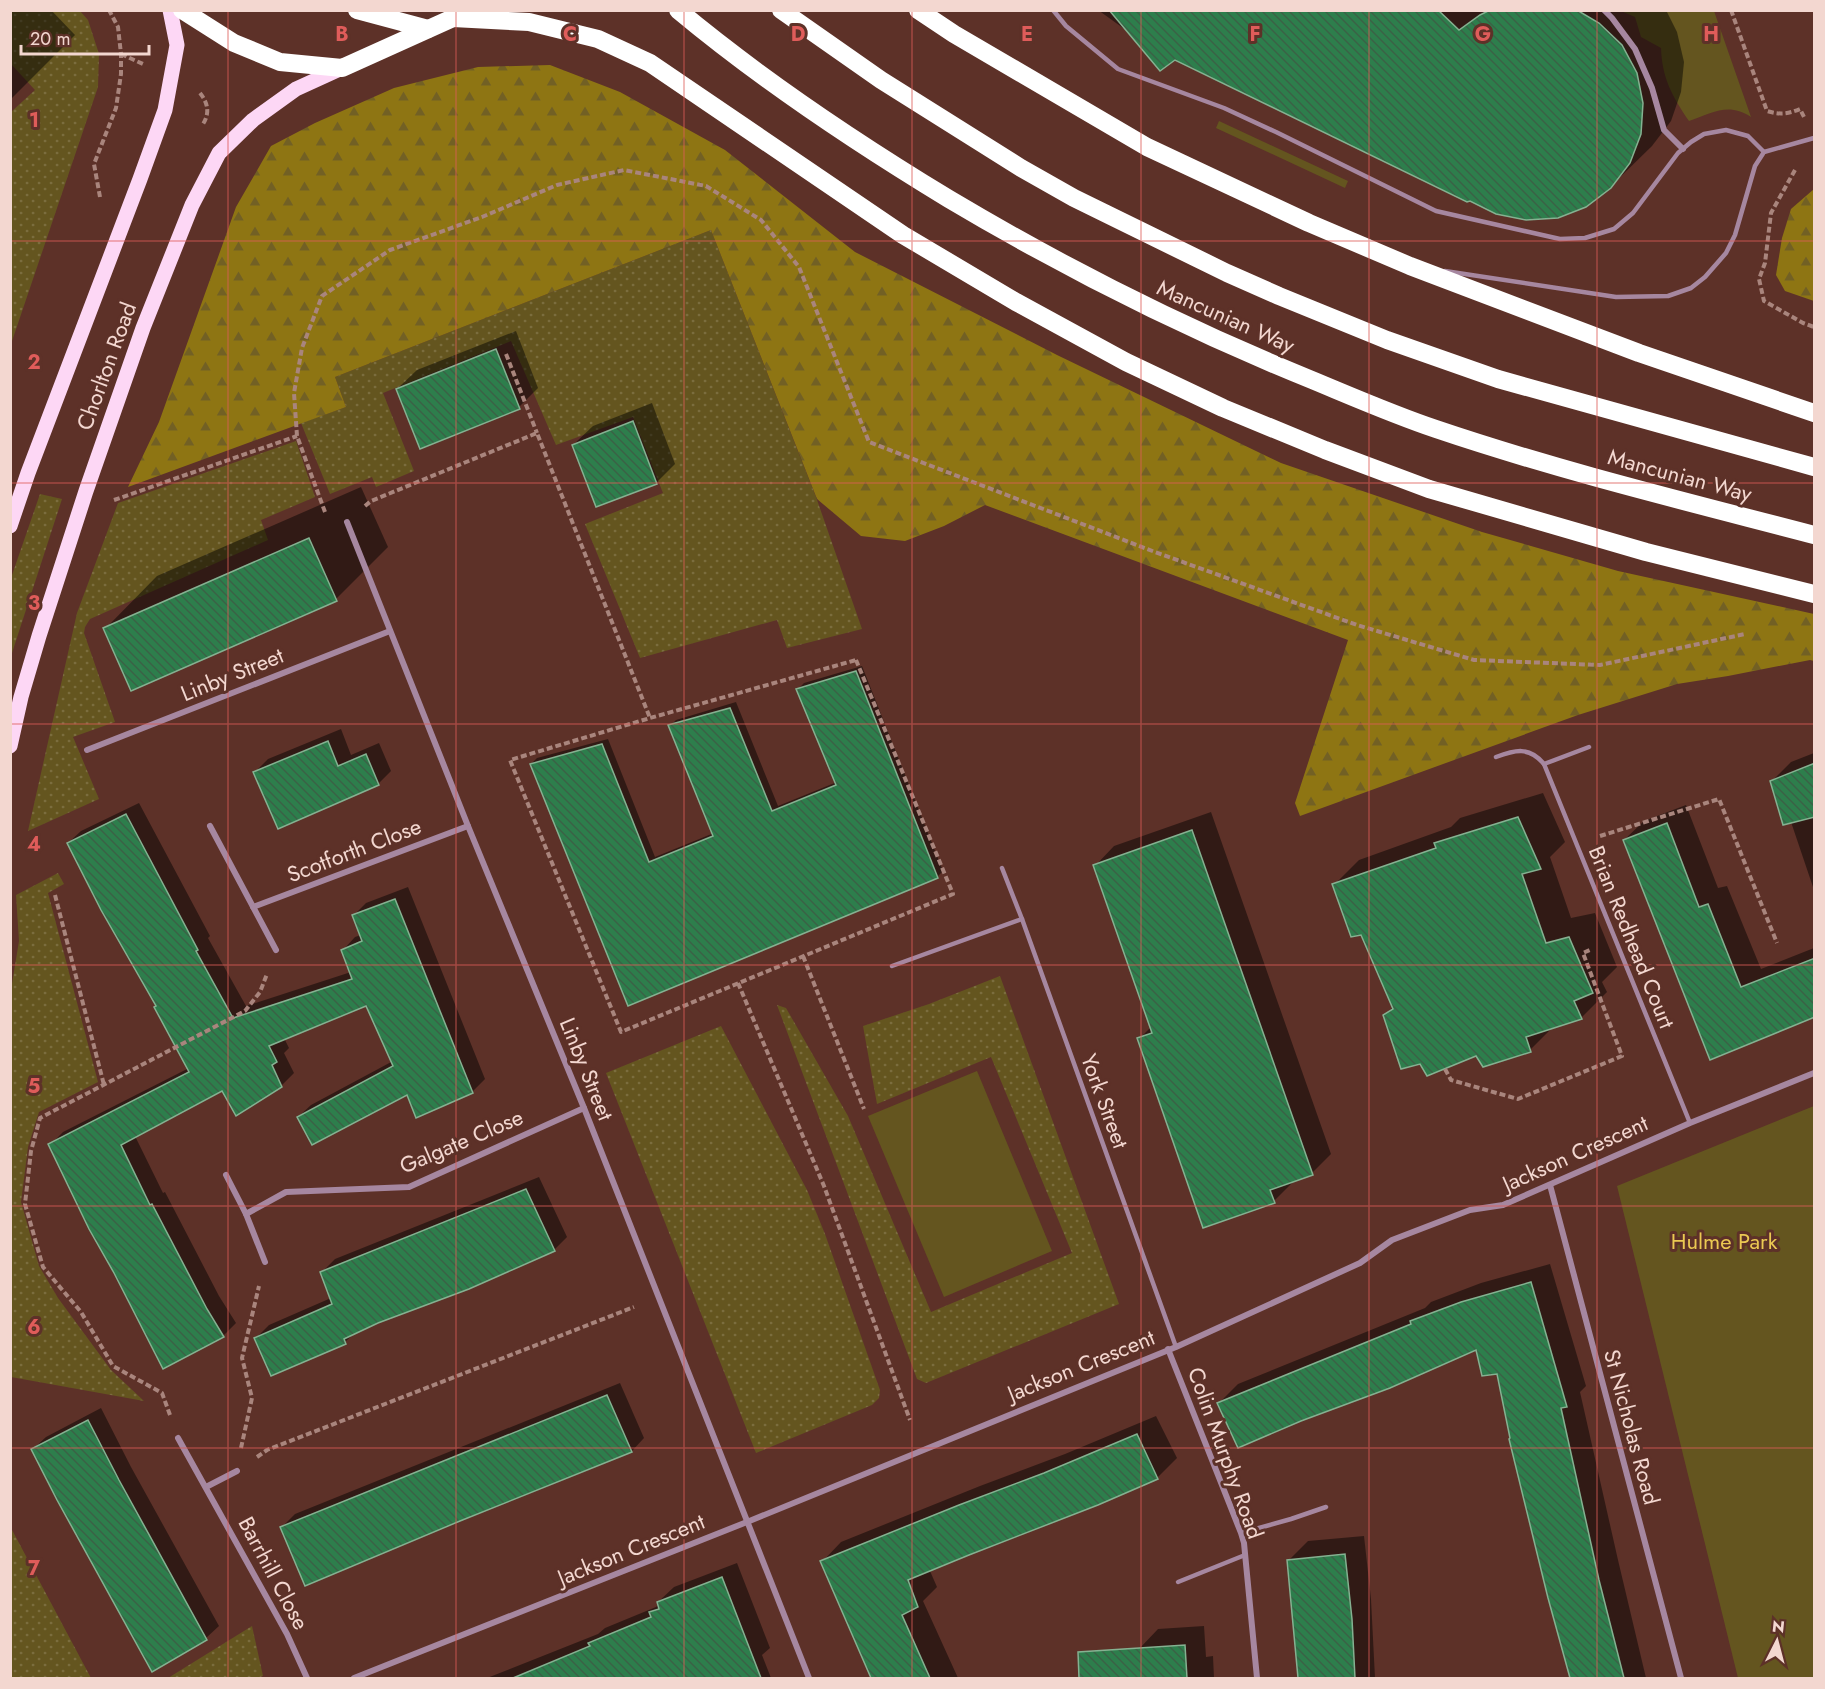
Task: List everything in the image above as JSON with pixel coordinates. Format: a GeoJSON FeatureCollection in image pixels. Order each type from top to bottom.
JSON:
{"type":"FeatureCollection","features":[{"type":"Feature","properties":{"kind":"highway"},"geometry":{"type":"LineString","coordinates":[[182,10],[234,43],[280,62],[342,68],[461,14],[529,22],[598,39],[650,63],[903,235],[1016,302],[1126,362],[1223,408],[1429,489],[1646,552],[1815,594]]}},
{"type":"Feature","properties":{"kind":"highway"},"geometry":{"type":"LineString","coordinates":[[357,10],[428,29]]}},
{"type":"Feature","properties":{"kind":"highway","name":"Mancunian Way"},"geometry":{"type":"LineString","coordinates":[[678,10],[759,73],[911,176],[1047,256],[1160,314],[1264,361],[1433,428],[1536,461],[1815,535]]}},
{"type":"Feature","properties":{"kind":"highway","name":"Mancunian Way"},"geometry":{"type":"LineString","coordinates":[[781,10],[880,80],[1021,168],[1074,198],[1279,296],[1387,340],[1498,379],[1815,467]]}},
{"type":"Feature","properties":{"kind":"highway"},"geometry":{"type":"LineString","coordinates":[[918,10],[964,40],[1147,147],[1310,223],[1410,266],[1639,353],[1815,413]]}},
{"type":"Feature","properties":{"kind":"main road","name":"Chorlton Road"},"geometry":{"type":"LineString","coordinates":[[10,526],[27,473],[165,110],[177,45],[170,10]]}},
{"type":"Feature","properties":{"kind":"main road","name":"Chorlton Road"},"geometry":{"type":"LineString","coordinates":[[10,746],[21,697],[39,636],[82,502],[133,355],[192,205],[219,153],[253,120],[296,89],[342,68]]}},
{"type":"Feature","properties":{"kind":"street"},"geometry":{"type":"LineString","coordinates":[[1604,10],[1635,49],[1652,88],[1664,130],[1683,149]]}},
{"type":"Feature","properties":{"kind":"street","name":"Linby Street"},"geometry":{"type":"LineString","coordinates":[[347,522],[468,826],[584,1108],[809,1678]]}},
{"type":"Feature","properties":{"kind":"street","name":"Linby Street"},"geometry":{"type":"LineString","coordinates":[[87,750],[390,631]]}},
{"type":"Feature","properties":{"kind":"street"},"geometry":{"type":"LineString","coordinates":[[210,826],[276,950]]}},
{"type":"Feature","properties":{"kind":"street","name":"Scotforth Close"},"geometry":{"type":"LineString","coordinates":[[253,907],[468,826]]}},
{"type":"Feature","properties":{"kind":"street","name":"Jackson Crescent"},"geometry":{"type":"LineString","coordinates":[[354,1678],[747,1522],[1176,1347],[1360,1263],[1392,1240],[1470,1210],[1503,1205],[1690,1123],[1815,1073]]}},
{"type":"Feature","properties":{"kind":"street","name":"Galgate Close"},"geometry":{"type":"LineString","coordinates":[[246,1214],[286,1192],[409,1187],[584,1108]]}},
{"type":"Feature","properties":{"kind":"street"},"geometry":{"type":"LineString","coordinates":[[226,1174],[246,1214],[265,1262]]}},
{"type":"Feature","properties":{"kind":"street","name":"St Nicholas Road"},"geometry":{"type":"LineString","coordinates":[[1550,1185],[1680,1678]]}},
{"type":"Feature","properties":{"kind":"street","name":"Colin Murphy Road"},"geometry":{"type":"LineString","coordinates":[[1168,1349],[1241,1533],[1257,1678]]}},
{"type":"Feature","properties":{"kind":"street","name":"Barrhill Close"},"geometry":{"type":"LineString","coordinates":[[178,1438],[287,1634],[307,1678]]}},
{"type":"Feature","properties":{"kind":"street"},"geometry":{"type":"LineString","coordinates":[[206,1487],[237,1471]]}},
{"type":"Feature","properties":{"kind":"lane"},"geometry":{"type":"LineString","coordinates":[[1053,10],[1066,26],[1118,69],[1224,108],[1436,211],[1560,239],[1585,238],[1614,229],[1634,213],[1678,153],[1704,134],[1726,130],[1748,136],[1764,152]]}},
{"type":"Feature","properties":{"kind":"lane"},"geometry":{"type":"LineString","coordinates":[[1410,266],[1616,297],[1668,296],[1691,288],[1705,277],[1726,253],[1735,235],[1755,166],[1764,152],[1814,138]]}},
{"type":"Feature","properties":{"kind":"lane"},"geometry":{"type":"LineString","coordinates":[[1496,758],[1511,751],[1524,751],[1536,755],[1544,764],[1589,747]]}},
{"type":"Feature","properties":{"kind":"lane","name":"Brian Redhead Court"},"geometry":{"type":"LineString","coordinates":[[1544,764],[1690,1123]]}},
{"type":"Feature","properties":{"kind":"lane","name":"York Street"},"geometry":{"type":"LineString","coordinates":[[1002,868],[1176,1347]]}},
{"type":"Feature","properties":{"kind":"lane"},"geometry":{"type":"LineString","coordinates":[[892,966],[1022,919]]}},
{"type":"Feature","properties":{"kind":"lane"},"geometry":{"type":"LineString","coordinates":[[1241,1533],[1326,1507]]}},
{"type":"Feature","properties":{"kind":"lane"},"geometry":{"type":"LineString","coordinates":[[1178,1582],[1245,1555]]}},
{"type":"Feature","properties":{"kind":"path"},"geometry":{"type":"LineString","coordinates":[[100,199],[94,164],[116,108],[122,54],[118,27],[109,10]]}},
{"type":"Feature","properties":{"kind":"path"},"geometry":{"type":"LineString","coordinates":[[1731,10],[1767,111],[1790,114],[1800,109]]}},
{"type":"Feature","properties":{"kind":"path"},"geometry":{"type":"LineString","coordinates":[[122,54],[128,57]]}},
{"type":"Feature","properties":{"kind":"path"},"geometry":{"type":"LineString","coordinates":[[1814,138],[1771,213],[1765,263],[1759,279],[1764,302],[1815,327]]}},
{"type":"Feature","properties":{"kind":"path"},"geometry":{"type":"LineString","coordinates":[[327,518],[297,436],[294,393],[302,348],[322,296],[390,250],[482,217],[557,185],[624,170],[706,186],[761,220],[799,267],[868,442],[1155,552],[1357,625],[1474,660],[1600,665],[1745,634]]}},
{"type":"Feature","properties":{"kind":"path"},"geometry":{"type":"LineString","coordinates":[[506,354],[650,718]]}},
{"type":"Feature","properties":{"kind":"path"},"geometry":{"type":"LineString","coordinates":[[347,522],[371,501],[537,433]]}},
{"type":"Feature","properties":{"kind":"path"},"geometry":{"type":"LineString","coordinates":[[116,500],[297,436]]}},
{"type":"Feature","properties":{"kind":"path"},"geometry":{"type":"LineString","coordinates":[[856,660],[953,894],[621,1032],[510,760],[650,718],[856,660]]}},
{"type":"Feature","properties":{"kind":"path"},"geometry":{"type":"LineString","coordinates":[[1576,844],[1719,799],[1777,943]]}},
{"type":"Feature","properties":{"kind":"path"},"geometry":{"type":"LineString","coordinates":[[55,895],[104,1085]]}},
{"type":"Feature","properties":{"kind":"path"},"geometry":{"type":"LineString","coordinates":[[1445,1069],[1451,1080],[1518,1099],[1622,1056],[1583,953],[1615,940]]}},
{"type":"Feature","properties":{"kind":"path"},"geometry":{"type":"LineString","coordinates":[[178,1438],[162,1393],[113,1366],[81,1312],[43,1267],[25,1204],[31,1151],[40,1118],[245,1011],[260,993],[276,950]]}},
{"type":"Feature","properties":{"kind":"path"},"geometry":{"type":"LineString","coordinates":[[803,956],[864,1109]]}},
{"type":"Feature","properties":{"kind":"path"},"geometry":{"type":"LineString","coordinates":[[738,984],[824,1186],[910,1420]]}},
{"type":"Feature","properties":{"kind":"path"},"geometry":{"type":"LineString","coordinates":[[237,1471],[252,1398],[242,1358],[265,1262]]}},
{"type":"Feature","properties":{"kind":"path"},"geometry":{"type":"LineString","coordinates":[[237,1471],[267,1450],[658,1298]]}},
{"type":"Feature","properties":{"kind":"green space"},"geometry":{"type":"Polygon","coordinates":[[[11,10],[80,11],[88,20],[99,54],[98,87],[11,344],[11,112],[35,90],[11,64],[11,10]]]}},
{"type":"Feature","properties":{"kind":"green space"},"geometry":{"type":"Polygon","coordinates":[[[1621,11],[1714,11],[1751,117],[1735,110],[1720,110],[1689,121],[1669,86],[1663,69],[1661,48],[1641,37],[1635,17],[1621,11]]]}},
{"type":"Feature","properties":{"kind":"green space"},"geometry":{"type":"Polygon","coordinates":[[[550,65],[620,92],[725,150],[855,252],[1057,355],[1281,463],[1482,532],[1618,571],[1814,614],[1814,661],[1677,684],[1578,715],[1300,816],[1295,803],[1348,640],[985,505],[944,526],[905,541],[861,536],[817,499],[711,230],[335,377],[346,407],[128,487],[159,422],[236,207],[271,146],[315,123],[394,88],[478,67],[550,65]]]}},
{"type":"Feature","properties":{"kind":"green space"},"geometry":{"type":"Polygon","coordinates":[[[1219,121],[1348,181],[1345,188],[1216,128],[1219,121]]]}},
{"type":"Feature","properties":{"kind":"green space"},"geometry":{"type":"Polygon","coordinates":[[[1814,189],[1814,301],[1785,291],[1776,275],[1782,238],[1791,209],[1814,189]]]}},
{"type":"Feature","properties":{"kind":"green space"},"geometry":{"type":"Polygon","coordinates":[[[711,230],[816,497],[862,629],[787,648],[777,620],[640,658],[585,524],[663,493],[633,417],[556,445],[511,341],[383,393],[414,471],[376,487],[372,477],[330,494],[301,423],[346,407],[335,377],[711,230]]]}},
{"type":"Feature","properties":{"kind":"green space"},"geometry":{"type":"Polygon","coordinates":[[[296,441],[315,497],[261,520],[268,540],[90,619],[84,633],[115,722],[73,737],[99,799],[28,831],[77,613],[118,503],[296,441]]]}},
{"type":"Feature","properties":{"kind":"green space"},"geometry":{"type":"Polygon","coordinates":[[[40,494],[62,499],[11,656],[11,578],[40,494]]]}},
{"type":"Feature","properties":{"kind":"green space"},"geometry":{"type":"Polygon","coordinates":[[[58,873],[64,884],[48,893],[98,1082],[39,1112],[28,1147],[21,1202],[39,1266],[58,1298],[111,1370],[144,1401],[11,1377],[10,996],[19,941],[16,895],[58,873]]]}},
{"type":"Feature","properties":{"kind":"green space"},"geometry":{"type":"Polygon","coordinates":[[[1000,976],[1119,1304],[926,1383],[917,1379],[777,1005],[786,1008],[848,1116],[931,1312],[1072,1253],[991,1057],[877,1104],[863,1026],[929,1004],[1000,976]]]}},
{"type":"Feature","properties":{"kind":"green space"},"geometry":{"type":"Polygon","coordinates":[[[721,1026],[807,1190],[825,1234],[880,1390],[879,1398],[872,1405],[756,1453],[606,1073],[721,1026]]]}},
{"type":"Feature","properties":{"kind":"green space"},"geometry":{"type":"Polygon","coordinates":[[[977,1071],[1052,1251],[944,1297],[868,1116],[977,1071]]]}},
{"type":"Feature","properties":{"kind":"green space","name":"Hulme Park"},"geometry":{"type":"Polygon","coordinates":[[[1814,1106],[1814,1678],[1738,1678],[1617,1186],[1814,1106]]]}},
{"type":"Feature","properties":{"kind":"green space"},"geometry":{"type":"Polygon","coordinates":[[[11,1528],[91,1678],[11,1678],[11,1528]]]}},
{"type":"Feature","properties":{"kind":"green space"},"geometry":{"type":"Polygon","coordinates":[[[252,1626],[263,1676],[257,1678],[168,1678],[252,1626]]]}},
{"type":"Feature","properties":{"kind":"building"},"geometry":{"type":"Polygon","coordinates":[[[1109,10],[1438,10],[1459,30],[1490,10],[1577,10],[1599,23],[1622,45],[1637,73],[1643,103],[1641,134],[1630,163],[1611,188],[1586,207],[1558,218],[1526,220],[1496,214],[1175,60],[1160,71],[1109,10]]]}},
{"type":"Feature","properties":{"kind":"building"},"geometry":{"type":"Polygon","coordinates":[[[496,349],[520,409],[420,449],[396,389],[496,349]]]}},
{"type":"Feature","properties":{"kind":"building"},"geometry":{"type":"Polygon","coordinates":[[[633,421],[657,484],[596,507],[572,445],[633,421]]]}},
{"type":"Feature","properties":{"kind":"building"},"geometry":{"type":"Polygon","coordinates":[[[309,538],[337,601],[131,691],[103,628],[309,538]]]}},
{"type":"Feature","properties":{"kind":"building"},"geometry":{"type":"Polygon","coordinates":[[[856,671],[938,878],[628,1006],[530,764],[602,744],[649,862],[713,836],[668,725],[730,708],[772,811],[836,785],[796,689],[856,671]]]}},
{"type":"Feature","properties":{"kind":"building"},"geometry":{"type":"Polygon","coordinates":[[[328,741],[338,766],[366,754],[379,785],[278,829],[253,772],[328,741]]]}},
{"type":"Feature","properties":{"kind":"building"},"geometry":{"type":"Polygon","coordinates":[[[1815,763],[1815,817],[1783,825],[1770,781],[1815,763]]]}},
{"type":"Feature","properties":{"kind":"building"},"geometry":{"type":"Polygon","coordinates":[[[126,814],[233,1018],[352,979],[341,950],[362,941],[352,915],[395,899],[473,1093],[416,1118],[407,1095],[312,1145],[297,1117],[393,1066],[366,1006],[269,1046],[277,1062],[272,1065],[282,1087],[236,1116],[222,1091],[121,1145],[150,1205],[152,1204],[224,1337],[163,1369],[89,1229],[48,1144],[189,1072],[154,1007],[156,1006],[101,910],[67,843],[126,814]]]}},
{"type":"Feature","properties":{"kind":"building"},"geometry":{"type":"Polygon","coordinates":[[[1518,817],[1541,869],[1522,874],[1546,943],[1569,937],[1593,993],[1574,1001],[1582,1019],[1526,1037],[1531,1052],[1483,1067],[1476,1056],[1427,1076],[1420,1064],[1401,1069],[1383,1015],[1393,1009],[1361,935],[1351,937],[1332,884],[1436,848],[1434,843],[1518,817]]]}},
{"type":"Feature","properties":{"kind":"building"},"geometry":{"type":"Polygon","coordinates":[[[1667,823],[1699,907],[1708,904],[1741,987],[1815,958],[1815,1017],[1710,1060],[1623,840],[1667,823]]]}},
{"type":"Feature","properties":{"kind":"building"},"geometry":{"type":"Polygon","coordinates":[[[1192,830],[1313,1175],[1270,1190],[1275,1203],[1203,1228],[1137,1038],[1152,1033],[1093,865],[1192,830]]]}},
{"type":"Feature","properties":{"kind":"building"},"geometry":{"type":"Polygon","coordinates":[[[526,1189],[555,1251],[469,1289],[378,1323],[344,1339],[346,1344],[271,1376],[254,1338],[332,1304],[320,1272],[526,1189]]]}},
{"type":"Feature","properties":{"kind":"building"},"geometry":{"type":"Polygon","coordinates":[[[1531,1282],[1567,1407],[1561,1408],[1599,1580],[1624,1678],[1570,1678],[1509,1439],[1497,1374],[1482,1376],[1476,1350],[1390,1388],[1301,1421],[1238,1448],[1217,1403],[1411,1324],[1410,1321],[1461,1302],[1531,1282]]]}},
{"type":"Feature","properties":{"kind":"building"},"geometry":{"type":"Polygon","coordinates":[[[607,1395],[632,1452],[305,1586],[280,1527],[607,1395]]]}},
{"type":"Feature","properties":{"kind":"building"},"geometry":{"type":"Polygon","coordinates":[[[88,1420],[207,1640],[152,1672],[31,1449],[88,1420]]]}},
{"type":"Feature","properties":{"kind":"building"},"geometry":{"type":"Polygon","coordinates":[[[1137,1434],[1158,1479],[908,1580],[918,1607],[902,1615],[930,1678],[871,1678],[820,1561],[1137,1434]]]}},
{"type":"Feature","properties":{"kind":"building"},"geometry":{"type":"Polygon","coordinates":[[[1345,1554],[1355,1678],[1298,1678],[1287,1560],[1345,1554]]]}},
{"type":"Feature","properties":{"kind":"building"},"geometry":{"type":"Polygon","coordinates":[[[722,1577],[761,1678],[513,1678],[590,1646],[588,1643],[651,1617],[649,1612],[659,1609],[657,1602],[722,1577]]]}},
{"type":"Feature","properties":{"kind":"building"},"geometry":{"type":"Polygon","coordinates":[[[1185,1645],[1187,1678],[1079,1678],[1078,1652],[1185,1645]]]}}]}
